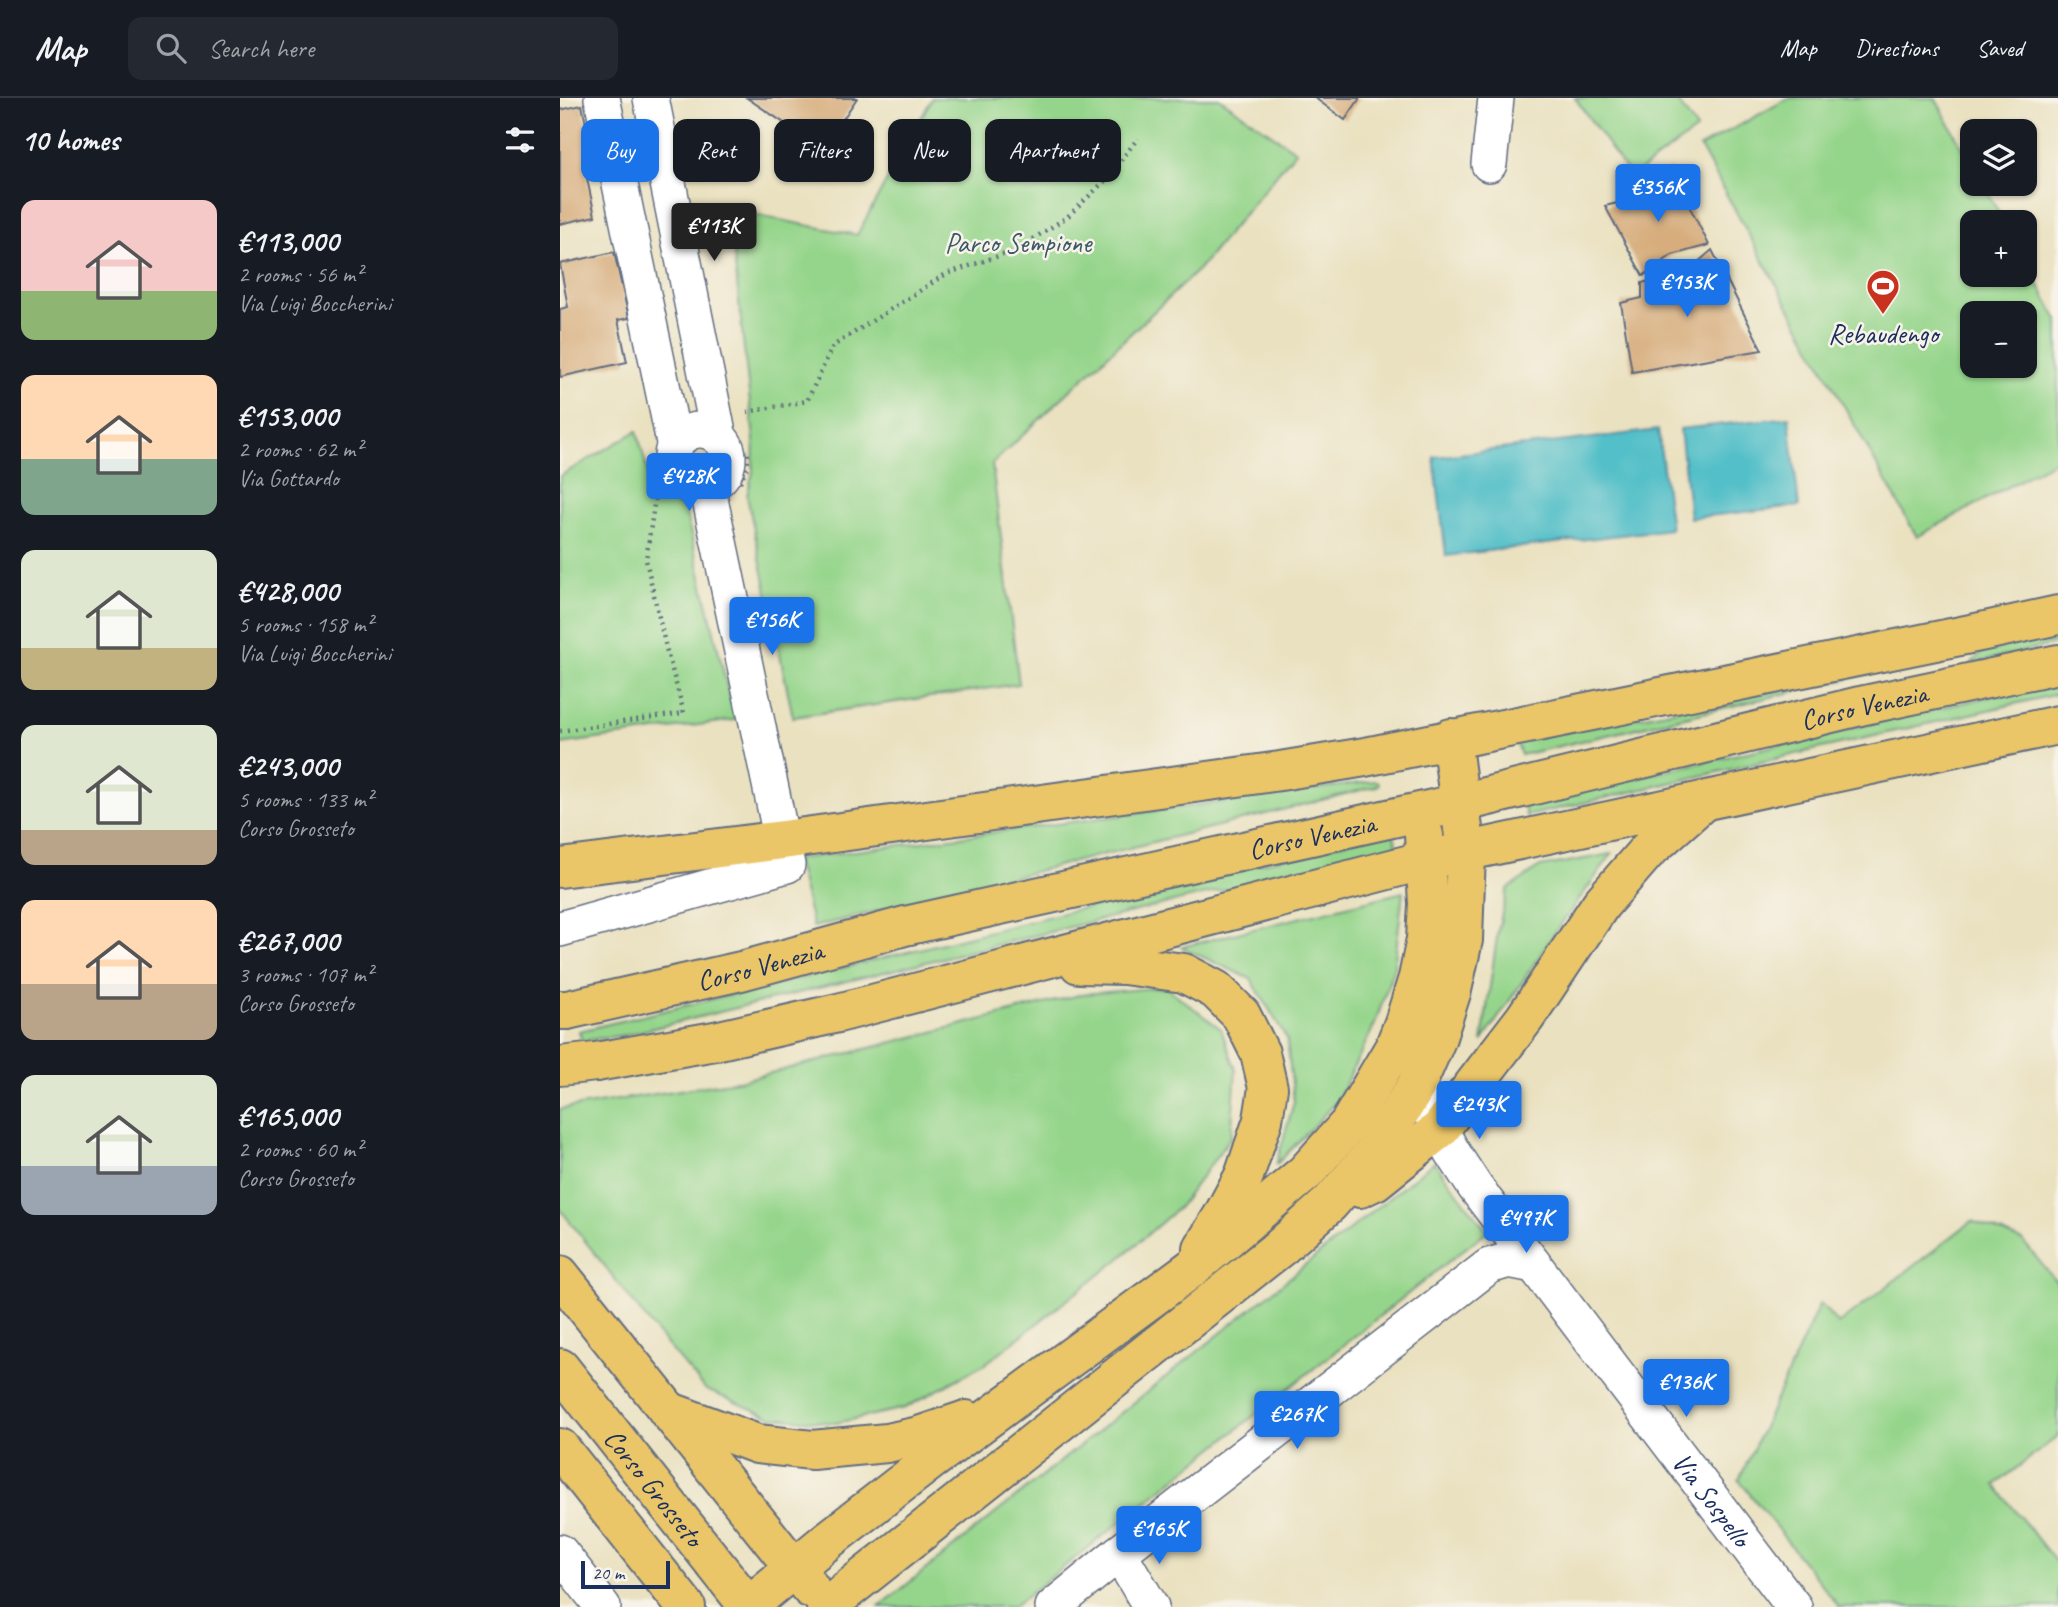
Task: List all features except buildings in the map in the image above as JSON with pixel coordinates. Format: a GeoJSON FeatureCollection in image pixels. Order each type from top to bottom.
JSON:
{"type":"FeatureCollection","features":[{"type":"Feature","properties":{"kind":"main road"},"geometry":{"type":"LineString","coordinates":[[560,868],[783,840],[1365,757],[2058,615]]}},
{"type":"Feature","properties":{"kind":"main road"},"geometry":{"type":"LineString","coordinates":[[1860,706],[1943,662],[1985,631]]}},
{"type":"Feature","properties":{"kind":"main road","name":"Corso Venezia"},"geometry":{"type":"LineString","coordinates":[[564,1010],[741,971],[905,926],[1460,803],[1860,706],[2058,664]]}},
{"type":"Feature","properties":{"kind":"main road","name":"Corso Venezia"},"geometry":{"type":"LineString","coordinates":[[578,1064],[715,1041],[838,1013],[1426,860],[2058,725]]}},
{"type":"Feature","properties":{"kind":"main road"},"geometry":{"type":"LineString","coordinates":[[560,1275],[825,1607],[1282,1246],[1330,1203],[1378,1148],[1416,1086],[1436,1040],[1452,990],[1463,940],[1466,851],[1451,738]]}},
{"type":"Feature","properties":{"kind":"main road"},"geometry":{"type":"LineString","coordinates":[[1330,1203],[1376,1181],[1440,1129],[1525,1018],[1601,904],[1647,851],[1701,802]]}},
{"type":"Feature","properties":{"kind":"main road"},"geometry":{"type":"LineString","coordinates":[[748,1607],[933,1459],[1191,1269],[1305,1173],[1349,1124],[1394,1048],[1418,978],[1426,939],[1428,904],[1423,811]]}},
{"type":"Feature","properties":{"kind":"main road"},"geometry":{"type":"LineString","coordinates":[[1032,962],[1124,965],[1184,973],[1216,990],[1241,1016],[1260,1053],[1268,1087],[1263,1120],[1244,1176],[1191,1269]]}},
{"type":"Feature","properties":{"kind":"main road","name":"Corso Grosseto"},"geometry":{"type":"LineString","coordinates":[[560,1368],[748,1607]]}},
{"type":"Feature","properties":{"kind":"main road"},"geometry":{"type":"LineString","coordinates":[[667,1410],[757,1444],[811,1450],[887,1443],[919,1436],[950,1427],[1010,1402]]}},
{"type":"Feature","properties":{"kind":"main road","name":"Corso Grosseto"},"geometry":{"type":"LineString","coordinates":[[560,1448],[686,1607]]}},
{"type":"Feature","properties":{"kind":"street"},"geometry":{"type":"LineString","coordinates":[[602,98],[675,447]]}},
{"type":"Feature","properties":{"kind":"street"},"geometry":{"type":"LineString","coordinates":[[651,98],[719,438]]}},
{"type":"Feature","properties":{"kind":"street"},"geometry":{"type":"LineString","coordinates":[[1489,164],[1496,98]]}},
{"type":"Feature","properties":{"kind":"street"},"geometry":{"type":"LineString","coordinates":[[706,431],[719,438],[725,445],[728,461],[721,477],[698,486],[682,480],[673,465],[672,456],[684,436],[691,432],[706,431]]}},
{"type":"Feature","properties":{"kind":"street"},"geometry":{"type":"LineString","coordinates":[[560,929],[787,865],[706,485]]}},
{"type":"Feature","properties":{"kind":"street","name":"Via Sospello"},"geometry":{"type":"LineString","coordinates":[[1416,1086],[1475,1187],[1794,1607]]}},
{"type":"Feature","properties":{"kind":"street"},"geometry":{"type":"LineString","coordinates":[[1489,1266],[1499,1247],[1503,1223]]}},
{"type":"Feature","properties":{"kind":"street"},"geometry":{"type":"LineString","coordinates":[[1054,1607],[1119,1553],[1489,1266],[1509,1260],[1534,1265]]}},
{"type":"Feature","properties":{"kind":"street"},"geometry":{"type":"LineString","coordinates":[[560,1552],[603,1607]]}},
{"type":"Feature","properties":{"kind":"street"},"geometry":{"type":"LineString","coordinates":[[1119,1553],[1152,1607]]}},
{"type":"Feature","properties":{"kind":"path"},"geometry":{"type":"LineString","coordinates":[[746,412],[807,401],[833,346],[946,274],[1016,250],[1067,217],[1105,180],[1138,138]]}},
{"type":"Feature","properties":{"kind":"path"},"geometry":{"type":"LineString","coordinates":[[560,731],[684,713],[646,560],[655,498]]}},
{"type":"Feature","properties":{"kind":"green space","name":"Parco Sempione"},"geometry":{"type":"Polygon","coordinates":[[[932,98],[1219,98],[1296,151],[1199,269],[992,464],[1019,684],[793,717],[747,496],[753,471],[754,440],[729,210],[857,235],[888,178],[888,182],[971,182],[971,119],[921,119],[932,98]]]}},
{"type":"Feature","properties":{"kind":"green space"},"geometry":{"type":"Polygon","coordinates":[[[1575,98],[1675,98],[1697,129],[1631,177],[1575,98]]]}},
{"type":"Feature","properties":{"kind":"green space","name":"Rebaudengo"},"geometry":{"type":"Polygon","coordinates":[[[1789,98],[1935,98],[1960,143],[1960,196],[1990,196],[1997,210],[1960,210],[1960,287],[2037,287],[2037,282],[2058,320],[2058,459],[1917,537],[1700,147],[1789,98]]]}},
{"type":"Feature","properties":{"kind":"green space"},"geometry":{"type":"Polygon","coordinates":[[[637,431],[649,477],[661,493],[685,510],[735,720],[560,744],[560,476],[637,431]]]}},
{"type":"Feature","properties":{"kind":"green space"},"geometry":{"type":"Polygon","coordinates":[[[2058,624],[2058,643],[1971,664],[1989,647],[1999,642],[2058,624]]]}},
{"type":"Feature","properties":{"kind":"green space"},"geometry":{"type":"Polygon","coordinates":[[[1908,665],[1521,755],[1516,741],[1908,665]]]}},
{"type":"Feature","properties":{"kind":"green space"},"geometry":{"type":"Polygon","coordinates":[[[2058,681],[2058,694],[1526,816],[1524,803],[2058,681]]]}},
{"type":"Feature","properties":{"kind":"green space"},"geometry":{"type":"Polygon","coordinates":[[[1376,781],[1378,786],[813,927],[796,859],[1376,781]]]}},
{"type":"Feature","properties":{"kind":"green space"},"geometry":{"type":"Polygon","coordinates":[[[1383,833],[1392,834],[1396,846],[625,1035],[582,1041],[579,1031],[835,970],[1383,833]]]}},
{"type":"Feature","properties":{"kind":"green space"},"geometry":{"type":"Polygon","coordinates":[[[1612,854],[1554,934],[1482,1042],[1498,930],[1508,889],[1540,867],[1612,854]]]}},
{"type":"Feature","properties":{"kind":"green space"},"geometry":{"type":"Polygon","coordinates":[[[1403,892],[1394,967],[1375,1024],[1337,1101],[1276,1165],[1294,1102],[1287,1039],[1251,979],[1181,947],[1403,892]]]}},
{"type":"Feature","properties":{"kind":"green space"},"geometry":{"type":"Polygon","coordinates":[[[1166,987],[1221,1029],[1236,1070],[1231,1137],[1179,1207],[1117,1261],[985,1364],[905,1408],[836,1423],[771,1417],[706,1390],[658,1334],[560,1209],[560,1109],[743,1080],[1083,994],[1166,987]]]}},
{"type":"Feature","properties":{"kind":"green space"},"geometry":{"type":"Polygon","coordinates":[[[1434,1162],[1487,1231],[1013,1607],[879,1607],[1434,1162]]]}},
{"type":"Feature","properties":{"kind":"green space"},"geometry":{"type":"Polygon","coordinates":[[[1972,1221],[2023,1241],[2058,1284],[2058,1436],[1995,1485],[2058,1565],[2058,1607],[1839,1607],[1739,1480],[1820,1303],[1838,1324],[1972,1221]]]}},
{"type":"Feature","properties":{"kind":"water"},"geometry":{"type":"Polygon","coordinates":[[[1789,417],[1799,506],[1690,518],[1680,429],[1789,417]]]}},
{"type":"Feature","properties":{"kind":"water"},"geometry":{"type":"Polygon","coordinates":[[[1658,430],[1671,529],[1446,556],[1434,457],[1658,430]]]}},
{"type":"Feature","properties":{"kind":"place","name":"Rebaudengo"},"geometry":{"type":"Point","coordinates":[1883,316]}}]}
